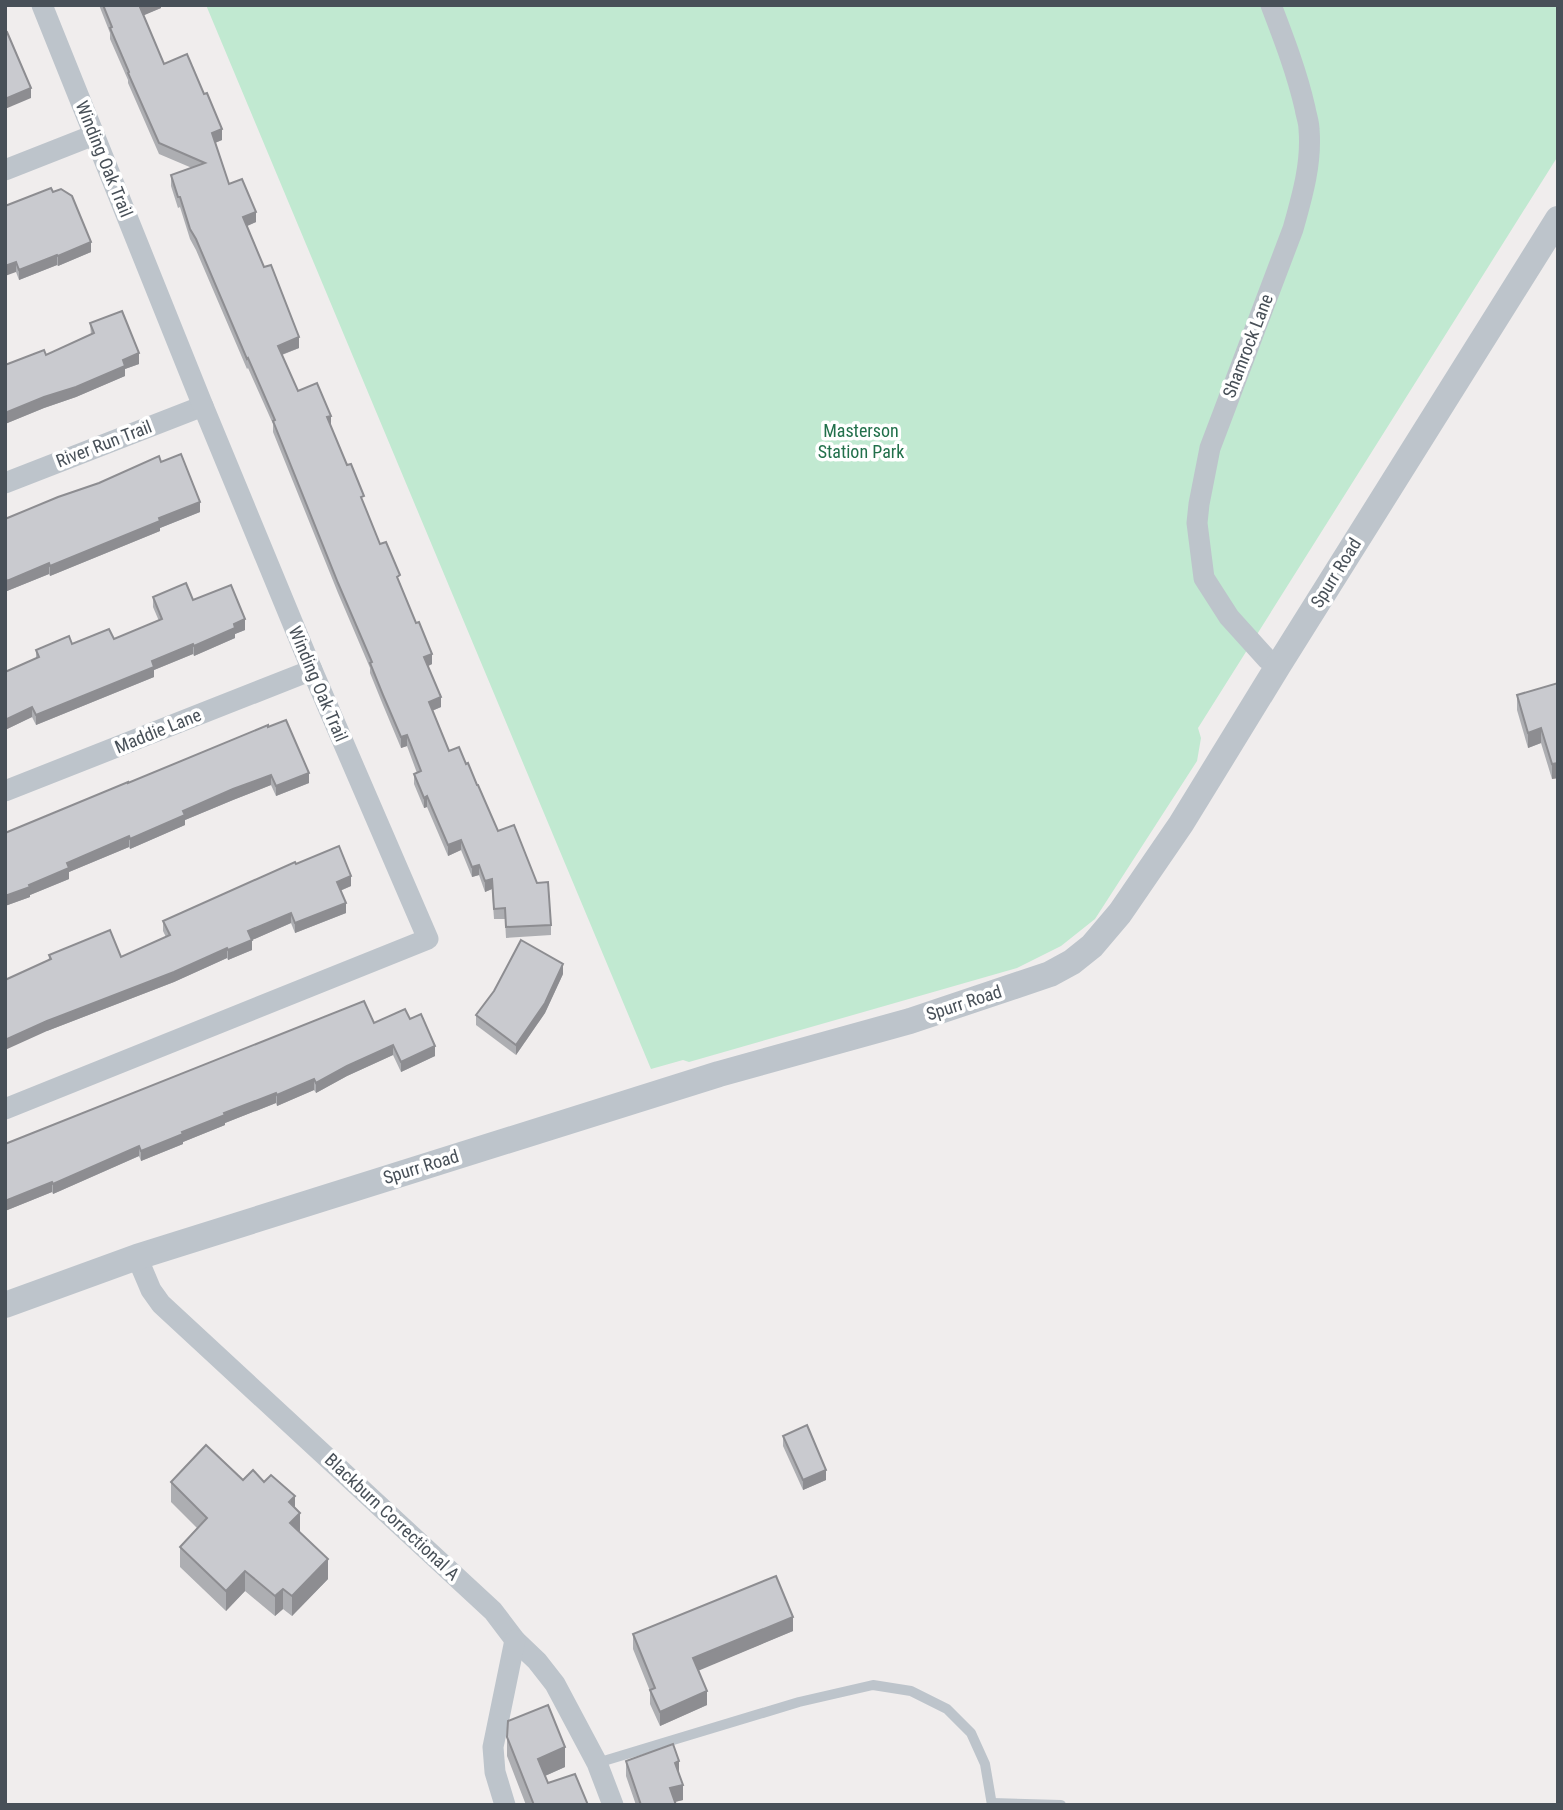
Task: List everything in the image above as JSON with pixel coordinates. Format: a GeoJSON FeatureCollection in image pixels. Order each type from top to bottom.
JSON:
{"type":"FeatureCollection","features":[{"type":"Feature","properties":{"kind":"street","name":"Winding Oak Trail"},"geometry":{"type":"LineString","coordinates":[[5,1110],[428,939],[312,670],[42,5]]}},
{"type":"Feature","properties":{"kind":"street","name":"Shamrock Lane"},"geometry":{"type":"LineString","coordinates":[[1271,5],[1301,91],[1309,128],[1305,181],[1293,229],[1210,447],[1197,523],[1204,578],[1229,617],[1267,659],[1278,666]]}},
{"type":"Feature","properties":{"kind":"street"},"geometry":{"type":"LineString","coordinates":[[5,170],[94,135]]}},
{"type":"Feature","properties":{"kind":"street","name":"Spurr Road"},"geometry":{"type":"LineString","coordinates":[[5,1306],[137,1256],[719,1074],[910,1021],[1050,974],[1072,962],[1092,946],[1120,913],[1181,824],[1558,219]]}},
{"type":"Feature","properties":{"kind":"street","name":"River Run Trail"},"geometry":{"type":"LineString","coordinates":[[5,483],[203,406]]}},
{"type":"Feature","properties":{"kind":"street","name":"Maddie Lane"},"geometry":{"type":"LineString","coordinates":[[5,791],[312,670]]}},
{"type":"Feature","properties":{"kind":"street","name":"Blackburn Correctional A"},"geometry":{"type":"LineString","coordinates":[[137,1256],[151,1290],[161,1304],[493,1611],[515,1640],[537,1661],[555,1684],[597,1763],[613,1805]]}},
{"type":"Feature","properties":{"kind":"street"},"geometry":{"type":"LineString","coordinates":[[505,1805],[495,1772],[493,1747],[515,1640]]}},
{"type":"Feature","properties":{"kind":"lane"},"geometry":{"type":"LineString","coordinates":[[597,1763],[799,1702],[873,1685],[911,1691],[947,1709],[971,1733],[985,1764],[992,1804],[1061,1805]]}},
{"type":"Feature","properties":{"kind":"green space","name":"Masterson Station Park"},"geometry":{"type":"Polygon","coordinates":[[[206,5],[1558,5],[1558,156],[1198,728],[1201,738],[1197,761],[1095,919],[1061,946],[1017,968],[689,1062],[683,1060],[651,1069],[206,5]]]}},
{"type":"Feature","properties":{"kind":"building"},"geometry":{"type":"Polygon","coordinates":[[[103,5],[143,5],[140,7],[164,64],[187,54],[204,94],[207,93],[222,129],[212,133],[229,184],[242,179],[256,212],[243,217],[264,267],[271,265],[299,337],[278,346],[298,391],[317,383],[331,416],[327,417],[347,465],[351,464],[380,544],[386,542],[400,575],[397,577],[432,654],[424,657],[441,697],[429,702],[449,751],[459,747],[498,831],[514,825],[537,883],[548,882],[551,925],[506,927],[505,908],[494,909],[492,879],[485,881],[479,865],[472,867],[461,840],[448,845],[427,796],[424,798],[414,774],[421,771],[407,735],[401,737],[383,695],[273,421],[275,420],[178,197],[171,175],[205,163],[159,143],[128,73],[103,5]]]}},
{"type":"Feature","properties":{"kind":"building"},"geometry":{"type":"Polygon","coordinates":[[[7,32],[31,88],[5,99],[5,33],[7,32]]]}},
{"type":"Feature","properties":{"kind":"building"},"geometry":{"type":"Polygon","coordinates":[[[51,188],[53,192],[61,189],[72,196],[91,242],[19,270],[16,262],[5,266],[5,206],[51,188]]]}},
{"type":"Feature","properties":{"kind":"building"},"geometry":{"type":"Polygon","coordinates":[[[122,311],[139,353],[123,360],[125,366],[5,413],[5,365],[44,350],[46,355],[94,333],[90,323],[122,311]]]}},
{"type":"Feature","properties":{"kind":"building"},"geometry":{"type":"Polygon","coordinates":[[[181,454],[200,502],[159,518],[160,521],[7,581],[5,519],[99,483],[159,456],[161,462],[181,454]]]}},
{"type":"Feature","properties":{"kind":"building"},"geometry":{"type":"Polygon","coordinates":[[[186,583],[193,600],[231,585],[245,619],[234,624],[235,628],[152,661],[154,667],[36,715],[32,707],[5,720],[5,672],[39,657],[36,650],[69,636],[72,644],[109,629],[114,639],[162,619],[153,597],[186,583]]]}},
{"type":"Feature","properties":{"kind":"building"},"geometry":{"type":"Polygon","coordinates":[[[1558,683],[1558,763],[1552,764],[1541,728],[1528,733],[1517,695],[1558,683]]]}},
{"type":"Feature","properties":{"kind":"building"},"geometry":{"type":"Polygon","coordinates":[[[286,720],[309,773],[276,786],[271,775],[233,789],[183,811],[185,815],[67,863],[69,868],[5,896],[5,833],[286,720]]]}},
{"type":"Feature","properties":{"kind":"building"},"geometry":{"type":"Polygon","coordinates":[[[339,846],[351,876],[337,882],[346,903],[295,923],[291,913],[248,931],[252,940],[5,1040],[5,980],[51,959],[49,955],[110,930],[121,957],[170,935],[163,921],[295,862],[296,864],[339,846]]]}},
{"type":"Feature","properties":{"kind":"building"},"geometry":{"type":"Polygon","coordinates":[[[521,940],[563,964],[545,1003],[516,1045],[476,1015],[494,991],[521,940]]]}},
{"type":"Feature","properties":{"kind":"building"},"geometry":{"type":"Polygon","coordinates":[[[364,1001],[374,1023],[405,1009],[410,1019],[421,1014],[435,1046],[401,1062],[393,1045],[316,1083],[314,1079],[277,1095],[276,1093],[224,1113],[225,1115],[141,1151],[139,1146],[53,1184],[52,1182],[5,1201],[5,1144],[364,1001]]]}},
{"type":"Feature","properties":{"kind":"building"},"geometry":{"type":"Polygon","coordinates":[[[807,1425],[826,1470],[803,1480],[783,1436],[807,1425]]]}},
{"type":"Feature","properties":{"kind":"building"},"geometry":{"type":"Polygon","coordinates":[[[206,1445],[243,1480],[253,1470],[264,1482],[271,1475],[295,1496],[289,1502],[300,1513],[290,1523],[328,1559],[292,1596],[283,1589],[275,1596],[245,1571],[226,1591],[180,1547],[207,1518],[171,1482],[206,1445]]]}},
{"type":"Feature","properties":{"kind":"building"},"geometry":{"type":"Polygon","coordinates":[[[776,1576],[793,1617],[693,1658],[707,1691],[660,1712],[650,1690],[655,1688],[633,1634],[776,1576]]]}},
{"type":"Feature","properties":{"kind":"building"},"geometry":{"type":"Polygon","coordinates":[[[548,1705],[565,1747],[538,1759],[548,1783],[575,1774],[588,1805],[534,1805],[507,1737],[508,1721],[548,1705]]]}},
{"type":"Feature","properties":{"kind":"building"},"geometry":{"type":"Polygon","coordinates":[[[673,1744],[679,1761],[675,1763],[683,1785],[670,1788],[676,1805],[641,1805],[626,1761],[673,1744]]]}}]}
